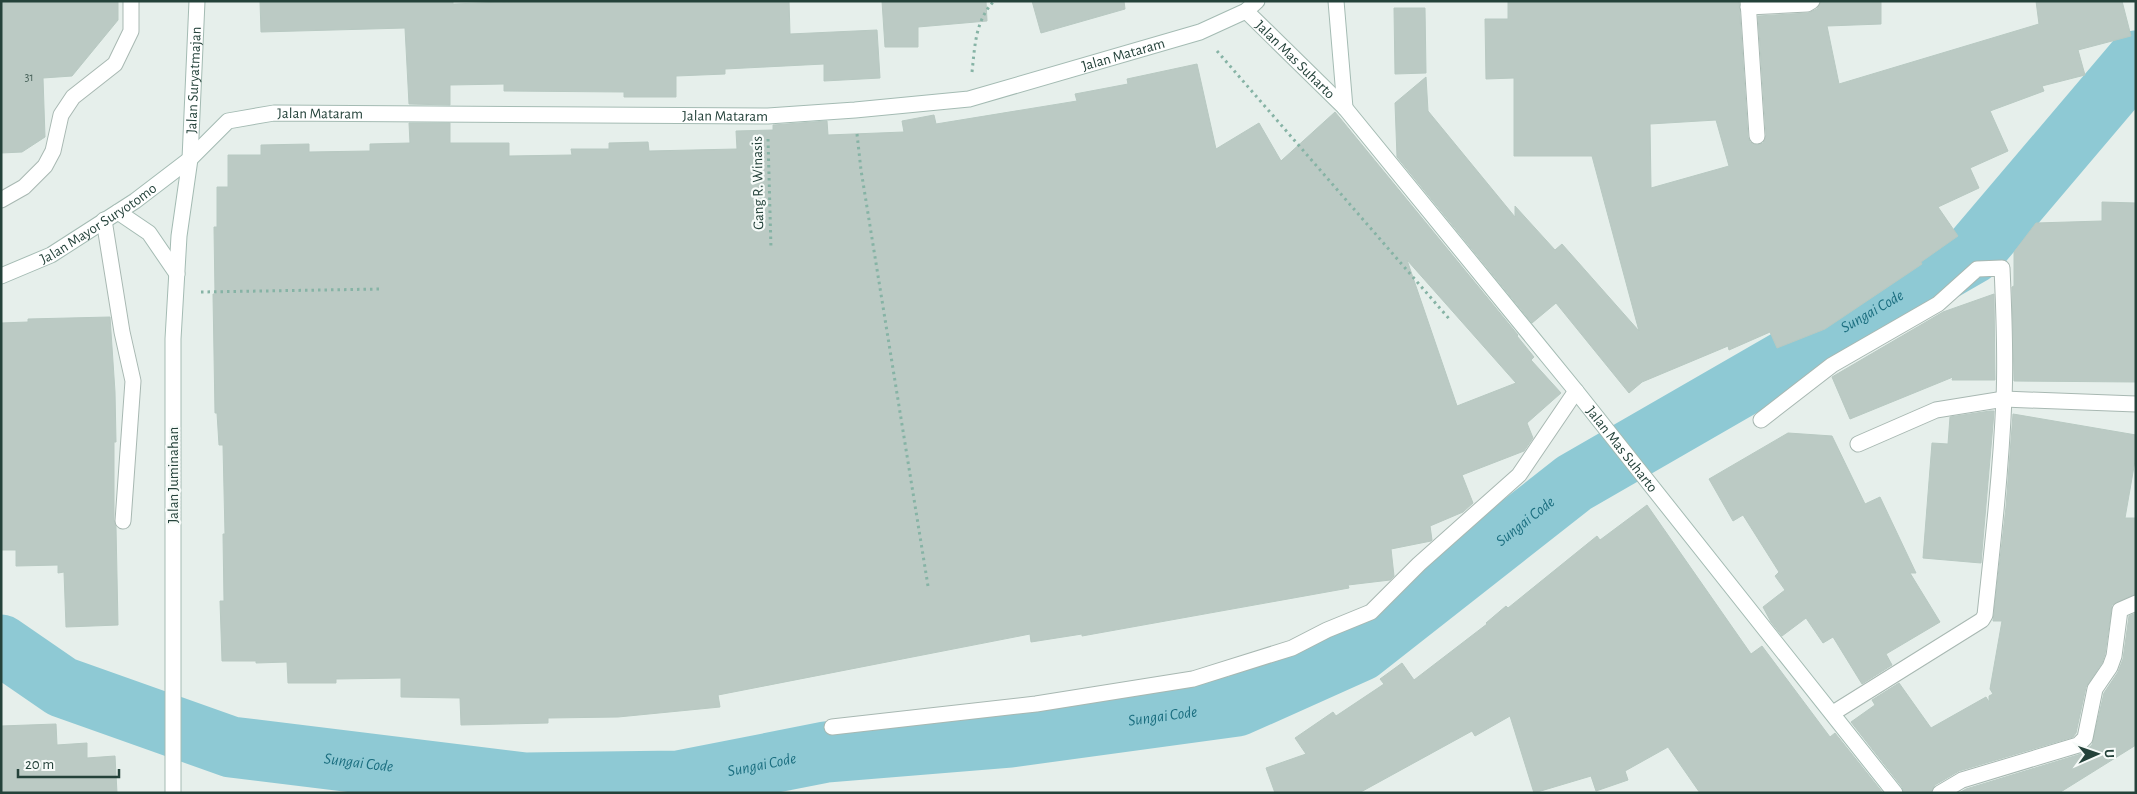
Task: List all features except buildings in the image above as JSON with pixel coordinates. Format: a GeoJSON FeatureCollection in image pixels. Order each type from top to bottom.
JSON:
{"type":"FeatureCollection","features":[{"type":"Feature","properties":{"kind":"street"},"geometry":{"type":"LineString","coordinates":[[1,200],[24,187],[45,166],[53,151],[62,115],[73,97],[115,64],[131,31],[131,1]]}},
{"type":"Feature","properties":{"kind":"street","name":"Jalan Suryatmajan"},"geometry":{"type":"LineString","coordinates":[[190,159],[197,1]]}},
{"type":"Feature","properties":{"kind":"street","name":"Jalan Mas Suharto"},"geometry":{"type":"LineString","coordinates":[[1336,1],[1345,108]]}},
{"type":"Feature","properties":{"kind":"street"},"geometry":{"type":"LineString","coordinates":[[1757,136],[1748,4],[1807,4],[1812,1]]}},
{"type":"Feature","properties":{"kind":"street","name":"Jalan Mataram"},"geometry":{"type":"LineString","coordinates":[[190,159],[228,121],[274,113],[768,116],[969,99],[1200,32],[1252,6]]}},
{"type":"Feature","properties":{"kind":"street","name":"Jalan Mas Suharto"},"geometry":{"type":"LineString","coordinates":[[1252,6],[1345,108],[1692,534],[1896,793]]}},
{"type":"Feature","properties":{"kind":"street","name":"Jalan Mayor Suryotomo"},"geometry":{"type":"LineString","coordinates":[[1,276],[51,255],[118,212],[190,159]]}},
{"type":"Feature","properties":{"kind":"street","name":"Jalan Juminahan"},"geometry":{"type":"LineString","coordinates":[[174,791],[175,292],[179,236],[190,159]]}},
{"type":"Feature","properties":{"kind":"street"},"geometry":{"type":"LineString","coordinates":[[118,212],[149,233],[177,274]]}},
{"type":"Feature","properties":{"kind":"street"},"geometry":{"type":"LineString","coordinates":[[104,220],[122,332],[133,381],[123,521]]}},
{"type":"Feature","properties":{"kind":"street"},"geometry":{"type":"LineString","coordinates":[[1761,420],[1832,366],[1938,304],[1977,269],[2002,268],[2005,336],[2004,399],[1997,505],[1985,615],[1982,620],[1833,713]]}},
{"type":"Feature","properties":{"kind":"street"},"geometry":{"type":"LineString","coordinates":[[832,728],[1036,704],[1193,679],[1292,648],[1327,630],[1371,612],[1419,564],[1519,475],[1576,391]]}},
{"type":"Feature","properties":{"kind":"street"},"geometry":{"type":"LineString","coordinates":[[1858,444],[1936,410],[2004,399],[2136,404]]}},
{"type":"Feature","properties":{"kind":"street"},"geometry":{"type":"LineString","coordinates":[[1940,793],[1962,780],[2078,745],[2085,738],[2095,689],[2110,667],[2114,656],[2120,610],[2136,603]]}},
{"type":"Feature","properties":{"kind":"path"},"geometry":{"type":"LineString","coordinates":[[969,99],[978,24],[985,10],[994,1]]}},
{"type":"Feature","properties":{"kind":"path"},"geometry":{"type":"LineString","coordinates":[[1217,50],[1451,321]]}},
{"type":"Feature","properties":{"kind":"path"},"geometry":{"type":"LineString","coordinates":[[855,110],[862,180],[928,586]]}},
{"type":"Feature","properties":{"kind":"path","name":"Gang R. Winasis"},"geometry":{"type":"LineString","coordinates":[[768,116],[771,249]]}},
{"type":"Feature","properties":{"kind":"path"},"geometry":{"type":"LineString","coordinates":[[175,292],[382,289]]}},
{"type":"Feature","properties":{"kind":"waterway","name":"Sungai Code"},"geometry":{"type":"LineString","coordinates":[[1,645],[62,687],[231,747],[525,783],[679,781],[826,752],[1010,737],[1237,706],[1360,651],[1574,483],[1973,253],[2136,61]]}}]}
